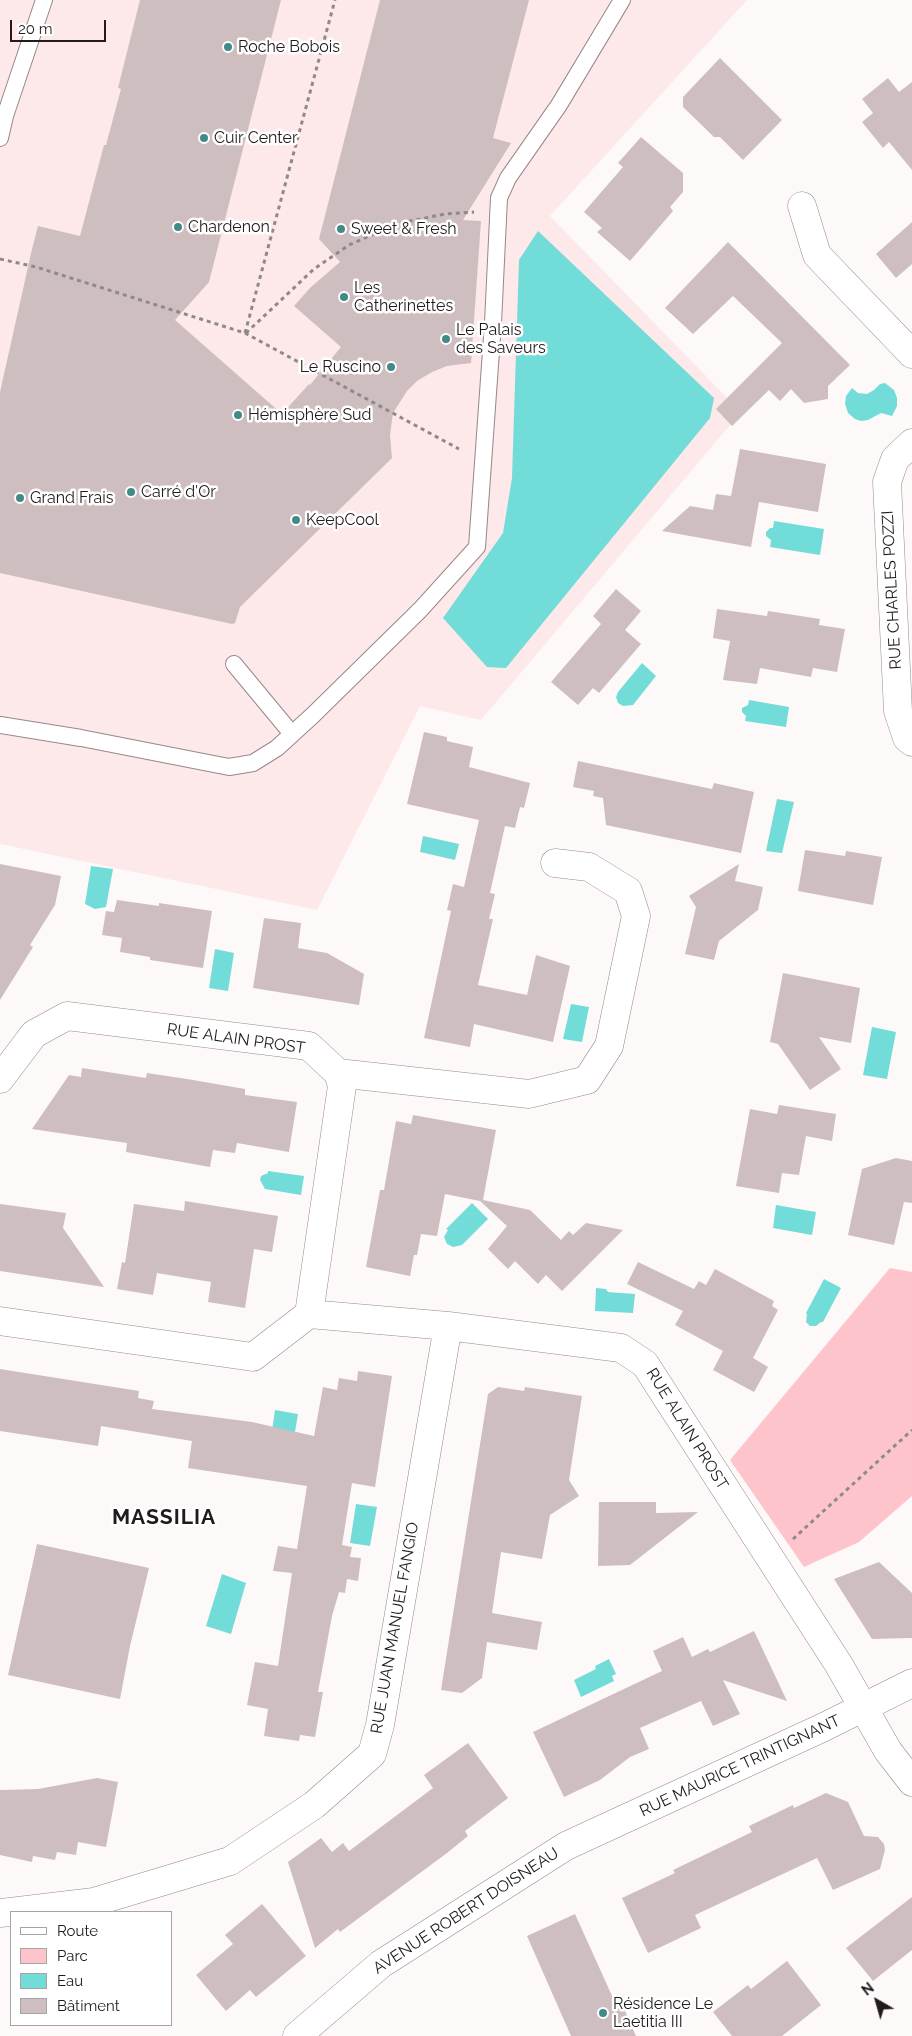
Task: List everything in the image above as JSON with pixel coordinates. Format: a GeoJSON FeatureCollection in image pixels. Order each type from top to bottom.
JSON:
{"type":"FeatureCollection","features":[{"type":"Feature","properties":{"kind":"street"},"geometry":{"type":"LineString","coordinates":[[802,206],[818,255],[912,354]]}},
{"type":"Feature","properties":{"kind":"street","name":"RUE CHARLES POZZI"},"geometry":{"type":"LineString","coordinates":[[912,443],[895,459],[887,482],[898,711],[907,738],[912,742]]}},
{"type":"Feature","properties":{"kind":"street"},"geometry":{"type":"LineString","coordinates":[[0,1321],[253,1357],[309,1314],[342,1086],[338,1073],[529,1094],[588,1080],[609,1046],[636,916],[628,891],[588,867],[555,862]]}},
{"type":"Feature","properties":{"kind":"street","name":"RUE ALAIN PROST"},"geometry":{"type":"LineString","coordinates":[[0,1080],[34,1034],[67,1016],[309,1046],[338,1073]]}},
{"type":"Feature","properties":{"kind":"street","name":"RUE ALAIN PROST"},"geometry":{"type":"LineString","coordinates":[[309,1314],[448,1326],[620,1348],[645,1364],[838,1665],[888,1751],[912,1782]]}},
{"type":"Feature","properties":{"kind":"street","name":"RUE JUAN MANUEL FANGIO"},"geometry":{"type":"LineString","coordinates":[[24,1911],[94,1902],[230,1862],[314,1805],[372,1754],[380,1725],[448,1326]]}},
{"type":"Feature","properties":{"kind":"street","name":"RUE MAURICE TRINTIGNANT"},"geometry":{"type":"LineString","coordinates":[[566,1846],[864,1708],[912,1683]]}},
{"type":"Feature","properties":{"kind":"street","name":"AVENUE ROBERT DOISNEAU"},"geometry":{"type":"LineString","coordinates":[[297,2036],[381,1964],[566,1846]]}},
{"type":"Feature","properties":{"kind":"lane"},"geometry":{"type":"LineString","coordinates":[[0,138],[44,0]]}},
{"type":"Feature","properties":{"kind":"lane"},"geometry":{"type":"LineString","coordinates":[[0,725],[81,738],[229,767],[253,763],[277,748],[292,734],[420,610],[477,547],[484,462],[499,198],[508,178],[559,105],[622,0]]}},
{"type":"Feature","properties":{"kind":"lane"},"geometry":{"type":"LineString","coordinates":[[234,664],[292,734]]}},
{"type":"Feature","properties":{"kind":"path"},"geometry":{"type":"LineString","coordinates":[[245,333],[335,0]]}},
{"type":"Feature","properties":{"kind":"path"},"geometry":{"type":"LineString","coordinates":[[245,333],[314,269],[350,245],[383,230],[410,221],[445,214],[499,211]]}},
{"type":"Feature","properties":{"kind":"path"},"geometry":{"type":"LineString","coordinates":[[0,259],[36,267],[245,333],[484,462]]}},
{"type":"Feature","properties":{"kind":"path"},"geometry":{"type":"LineString","coordinates":[[769,1558],[788,1544],[912,1430]]}},
{"type":"Feature","properties":{"kind":"shaded area","name":"Carré d'Or"},"geometry":{"type":"Polygon","coordinates":[[[0,0],[747,0],[550,216],[741,412],[481,720],[420,706],[317,910],[0,844],[0,0]]]}},
{"type":"Feature","properties":{"kind":"green space"},"geometry":{"type":"Polygon","coordinates":[[[890,1268],[912,1272],[912,1496],[859,1542],[804,1567],[730,1460],[890,1268]]]}},
{"type":"Feature","properties":{"kind":"water"},"geometry":{"type":"Polygon","coordinates":[[[538,231],[714,398],[710,418],[506,668],[487,667],[443,618],[503,533],[512,478],[519,260],[538,231]]]}},
{"type":"Feature","properties":{"kind":"water"},"geometry":{"type":"Polygon","coordinates":[[[885,383],[894,390],[897,398],[897,406],[892,416],[881,413],[868,420],[861,421],[848,413],[845,404],[846,396],[852,388],[858,393],[867,394],[880,384],[885,383]]]}},
{"type":"Feature","properties":{"kind":"water"},"geometry":{"type":"Polygon","coordinates":[[[774,521],[824,529],[820,555],[770,547],[771,540],[766,536],[766,532],[773,528],[774,521]]]}},
{"type":"Feature","properties":{"kind":"water"},"geometry":{"type":"Polygon","coordinates":[[[642,663],[656,676],[633,705],[623,706],[618,703],[616,697],[618,692],[642,663]]]}},
{"type":"Feature","properties":{"kind":"water"},"geometry":{"type":"Polygon","coordinates":[[[749,700],[789,707],[786,727],[745,721],[746,716],[742,712],[742,708],[748,705],[749,700]]]}},
{"type":"Feature","properties":{"kind":"water"},"geometry":{"type":"Polygon","coordinates":[[[777,799],[794,802],[782,853],[766,851],[777,799]]]}},
{"type":"Feature","properties":{"kind":"water"},"geometry":{"type":"Polygon","coordinates":[[[423,836],[459,844],[455,860],[420,852],[423,836]]]}},
{"type":"Feature","properties":{"kind":"water"},"geometry":{"type":"Polygon","coordinates":[[[91,866],[113,869],[106,907],[95,909],[85,904],[91,866]]]}},
{"type":"Feature","properties":{"kind":"water"},"geometry":{"type":"Polygon","coordinates":[[[215,949],[234,953],[228,991],[209,988],[215,949]]]}},
{"type":"Feature","properties":{"kind":"water"},"geometry":{"type":"Polygon","coordinates":[[[571,1004],[589,1007],[582,1042],[563,1039],[571,1004]]]}},
{"type":"Feature","properties":{"kind":"water"},"geometry":{"type":"Polygon","coordinates":[[[872,1027],[896,1032],[887,1079],[863,1075],[872,1027]]]}},
{"type":"Feature","properties":{"kind":"water"},"geometry":{"type":"Polygon","coordinates":[[[268,1171],[304,1176],[301,1195],[265,1189],[260,1180],[261,1176],[268,1173],[268,1171]]]}},
{"type":"Feature","properties":{"kind":"water"},"geometry":{"type":"Polygon","coordinates":[[[472,1203],[488,1219],[462,1245],[453,1247],[447,1244],[444,1237],[448,1230],[446,1229],[472,1203]]]}},
{"type":"Feature","properties":{"kind":"water"},"geometry":{"type":"Polygon","coordinates":[[[776,1205],[816,1212],[812,1235],[773,1228],[776,1205]]]}},
{"type":"Feature","properties":{"kind":"water"},"geometry":{"type":"Polygon","coordinates":[[[824,1279],[841,1288],[823,1322],[816,1326],[810,1326],[806,1322],[806,1313],[824,1279]]]}},
{"type":"Feature","properties":{"kind":"water"},"geometry":{"type":"Polygon","coordinates":[[[596,1288],[606,1289],[608,1292],[635,1294],[633,1313],[595,1311],[596,1288]]]}},
{"type":"Feature","properties":{"kind":"water"},"geometry":{"type":"Polygon","coordinates":[[[275,1410],[298,1414],[291,1456],[269,1451],[275,1410]]]}},
{"type":"Feature","properties":{"kind":"water"},"geometry":{"type":"Polygon","coordinates":[[[356,1504],[377,1507],[370,1546],[350,1543],[356,1504]]]}},
{"type":"Feature","properties":{"kind":"water"},"geometry":{"type":"Polygon","coordinates":[[[222,1574],[246,1583],[231,1634],[206,1626],[222,1574]]]}},
{"type":"Feature","properties":{"kind":"water"},"geometry":{"type":"Polygon","coordinates":[[[609,1659],[616,1674],[612,1676],[614,1681],[581,1697],[574,1680],[596,1669],[595,1666],[609,1659]]]}},
{"type":"Feature","properties":{"kind":"building"},"geometry":{"type":"Polygon","coordinates":[[[140,0],[281,0],[209,282],[175,320],[282,414],[310,385],[341,347],[294,306],[310,288],[340,262],[319,239],[380,0],[529,0],[493,138],[511,143],[463,220],[481,221],[471,363],[447,366],[432,372],[417,381],[407,391],[393,413],[390,435],[392,458],[240,607],[235,623],[232,624],[0,573],[0,392],[32,249],[38,226],[80,236],[121,89],[118,88],[140,0]]]}},
{"type":"Feature","properties":{"kind":"building"},"geometry":{"type":"Polygon","coordinates":[[[720,58],[782,120],[743,160],[720,137],[714,137],[683,107],[683,97],[720,58]]]}},
{"type":"Feature","properties":{"kind":"building"},"geometry":{"type":"Polygon","coordinates":[[[888,78],[899,92],[912,82],[912,170],[889,142],[883,148],[862,122],[873,113],[862,99],[888,78]]]}},
{"type":"Feature","properties":{"kind":"building"},"geometry":{"type":"Polygon","coordinates":[[[641,137],[683,173],[683,192],[670,207],[673,211],[630,261],[597,232],[602,228],[584,212],[623,167],[618,163],[641,137]]]}},
{"type":"Feature","properties":{"kind":"building"},"geometry":{"type":"Polygon","coordinates":[[[912,222],[912,264],[896,278],[876,254],[912,222]]]}},
{"type":"Feature","properties":{"kind":"building"},"geometry":{"type":"Polygon","coordinates":[[[728,242],[850,365],[828,386],[828,399],[804,403],[791,389],[780,401],[769,390],[732,426],[716,409],[782,343],[733,296],[693,334],[665,308],[728,242]]]}},
{"type":"Feature","properties":{"kind":"building"},"geometry":{"type":"Polygon","coordinates":[[[740,449],[826,464],[818,512],[759,502],[751,547],[662,531],[690,506],[713,510],[716,494],[731,496],[740,449]]]}},
{"type":"Feature","properties":{"kind":"building"},"geometry":{"type":"Polygon","coordinates":[[[616,589],[641,611],[625,630],[641,644],[599,693],[593,688],[578,705],[551,682],[601,624],[593,616],[616,589]]]}},
{"type":"Feature","properties":{"kind":"building"},"geometry":{"type":"Polygon","coordinates":[[[717,609],[767,616],[768,611],[820,619],[819,625],[845,629],[837,672],[813,668],[811,677],[760,668],[757,684],[723,680],[730,641],[713,638],[717,609]]]}},
{"type":"Feature","properties":{"kind":"building"},"geometry":{"type":"Polygon","coordinates":[[[424,732],[447,737],[447,741],[473,747],[469,767],[530,783],[524,808],[520,807],[515,828],[505,826],[490,893],[495,894],[489,919],[493,919],[478,985],[527,995],[536,955],[570,966],[553,1042],[474,1024],[470,1047],[424,1038],[451,911],[447,910],[453,884],[464,887],[479,820],[407,804],[424,732]]]}},
{"type":"Feature","properties":{"kind":"building"},"geometry":{"type":"Polygon","coordinates":[[[578,761],[712,789],[714,783],[754,792],[741,853],[606,825],[603,798],[593,796],[594,791],[573,787],[578,761]]]}},
{"type":"Feature","properties":{"kind":"building"},"geometry":{"type":"Polygon","coordinates":[[[805,850],[845,856],[846,851],[882,857],[873,905],[798,891],[805,850]]]}},
{"type":"Feature","properties":{"kind":"building"},"geometry":{"type":"Polygon","coordinates":[[[0,864],[61,876],[55,905],[30,945],[33,947],[0,1000],[0,864]]]}},
{"type":"Feature","properties":{"kind":"building"},"geometry":{"type":"Polygon","coordinates":[[[739,864],[735,881],[763,887],[758,910],[719,941],[714,960],[685,954],[696,907],[689,896],[739,864]]]}},
{"type":"Feature","properties":{"kind":"building"},"geometry":{"type":"Polygon","coordinates":[[[117,900],[159,906],[159,903],[212,911],[203,968],[150,960],[150,957],[120,952],[122,938],[102,935],[106,911],[114,912],[117,900]]]}},
{"type":"Feature","properties":{"kind":"building"},"geometry":{"type":"Polygon","coordinates":[[[264,918],[301,923],[298,948],[327,953],[364,974],[359,1005],[253,988],[264,918]]]}},
{"type":"Feature","properties":{"kind":"building"},"geometry":{"type":"Polygon","coordinates":[[[783,973],[860,988],[851,1043],[819,1037],[841,1069],[810,1090],[778,1044],[770,1042],[783,973]]]}},
{"type":"Feature","properties":{"kind":"building"},"geometry":{"type":"Polygon","coordinates":[[[82,1068],[146,1078],[147,1073],[187,1079],[245,1089],[245,1095],[297,1102],[289,1152],[237,1143],[235,1153],[213,1150],[210,1167],[126,1152],[127,1143],[32,1129],[69,1075],[81,1077],[82,1068]]]}},
{"type":"Feature","properties":{"kind":"building"},"geometry":{"type":"Polygon","coordinates":[[[779,1105],[836,1114],[832,1141],[806,1136],[799,1175],[782,1173],[779,1193],[736,1186],[750,1109],[777,1114],[779,1105]]]}},
{"type":"Feature","properties":{"kind":"building"},"geometry":{"type":"Polygon","coordinates":[[[413,1115],[496,1130],[483,1200],[530,1210],[561,1240],[569,1231],[573,1235],[586,1223],[623,1230],[562,1291],[546,1275],[538,1284],[515,1261],[508,1269],[488,1249],[507,1226],[480,1201],[445,1194],[437,1236],[421,1234],[410,1276],[366,1267],[380,1190],[384,1190],[396,1121],[411,1124],[413,1115]]]}},
{"type":"Feature","properties":{"kind":"building"},"geometry":{"type":"Polygon","coordinates":[[[896,1158],[912,1161],[912,1203],[904,1202],[894,1245],[848,1235],[862,1169],[896,1158]]]}},
{"type":"Feature","properties":{"kind":"building"},"geometry":{"type":"Polygon","coordinates":[[[185,1201],[278,1216],[272,1252],[254,1249],[245,1308],[208,1302],[211,1282],[157,1273],[153,1295],[117,1289],[122,1262],[125,1263],[134,1204],[184,1211],[185,1201]]]}},
{"type":"Feature","properties":{"kind":"building"},"geometry":{"type":"Polygon","coordinates":[[[0,1204],[66,1213],[63,1228],[104,1287],[0,1271],[0,1204]]]}},
{"type":"Feature","properties":{"kind":"building"},"geometry":{"type":"Polygon","coordinates":[[[638,1262],[694,1289],[699,1281],[706,1285],[715,1269],[774,1301],[772,1306],[778,1310],[753,1358],[768,1367],[754,1392],[713,1370],[723,1351],[675,1325],[683,1311],[627,1284],[638,1262]]]}},
{"type":"Feature","properties":{"kind":"building"},"geometry":{"type":"Polygon","coordinates":[[[0,1369],[139,1391],[138,1398],[154,1401],[152,1409],[252,1422],[314,1436],[323,1387],[337,1390],[339,1378],[357,1381],[358,1371],[392,1376],[375,1487],[352,1483],[342,1545],[352,1547],[350,1557],[361,1558],[358,1581],[347,1579],[345,1593],[339,1592],[332,1616],[318,1692],[323,1692],[315,1737],[300,1735],[299,1741],[264,1736],[268,1709],[247,1705],[255,1662],[278,1666],[292,1573],[273,1571],[278,1546],[297,1549],[307,1486],[188,1468],[192,1441],[101,1426],[98,1446],[0,1431],[0,1369]]]}},
{"type":"Feature","properties":{"kind":"building"},"geometry":{"type":"Polygon","coordinates":[[[498,1387],[524,1391],[525,1387],[582,1396],[569,1480],[579,1496],[550,1515],[542,1559],[501,1552],[492,1613],[542,1622],[537,1650],[487,1642],[482,1678],[462,1693],[441,1690],[488,1394],[498,1387]]]}},
{"type":"Feature","properties":{"kind":"building"},"geometry":{"type":"Polygon","coordinates":[[[599,1502],[656,1502],[656,1513],[698,1512],[630,1565],[598,1566],[599,1502]]]}},
{"type":"Feature","properties":{"kind":"building"},"geometry":{"type":"Polygon","coordinates":[[[37,1544],[149,1568],[130,1646],[120,1699],[8,1675],[37,1544]]]}},
{"type":"Feature","properties":{"kind":"building"},"geometry":{"type":"Polygon","coordinates":[[[879,1562],[912,1593],[912,1638],[872,1639],[834,1579],[879,1562]]]}},
{"type":"Feature","properties":{"kind":"building"},"geometry":{"type":"Polygon","coordinates":[[[754,1631],[787,1701],[723,1680],[740,1714],[713,1726],[701,1701],[640,1728],[649,1749],[630,1757],[600,1780],[564,1797],[533,1732],[662,1671],[653,1651],[683,1637],[692,1657],[708,1649],[710,1652],[754,1631]]]}},
{"type":"Feature","properties":{"kind":"building"},"geometry":{"type":"Polygon","coordinates":[[[468,1743],[508,1798],[465,1831],[468,1836],[447,1853],[340,1932],[338,1929],[315,1948],[288,1862],[321,1838],[332,1852],[343,1843],[349,1851],[433,1788],[424,1775],[468,1743]]]}},
{"type":"Feature","properties":{"kind":"building"},"geometry":{"type":"Polygon","coordinates":[[[97,1778],[118,1782],[106,1847],[78,1842],[76,1855],[57,1852],[55,1860],[33,1856],[32,1862],[0,1855],[0,1790],[38,1789],[97,1778]]]}},
{"type":"Feature","properties":{"kind":"building"},"geometry":{"type":"Polygon","coordinates":[[[826,1793],[848,1802],[864,1836],[878,1837],[884,1844],[885,1850],[880,1869],[833,1890],[817,1858],[695,1915],[701,1928],[648,1953],[622,1898],[675,1873],[673,1870],[752,1832],[749,1826],[793,1805],[794,1808],[826,1793]]]}},
{"type":"Feature","properties":{"kind":"building"},"geometry":{"type":"Polygon","coordinates":[[[912,1897],[912,1950],[873,1981],[846,1948],[912,1897]]]}},
{"type":"Feature","properties":{"kind":"building"},"geometry":{"type":"Polygon","coordinates":[[[262,1904],[306,1956],[256,1997],[250,1990],[226,2011],[196,1975],[233,1944],[225,1935],[262,1904]]]}},
{"type":"Feature","properties":{"kind":"building"},"geometry":{"type":"Polygon","coordinates":[[[575,1914],[613,1998],[618,1995],[636,2036],[571,2036],[527,1936],[575,1914]]]}},
{"type":"Feature","properties":{"kind":"building"},"geometry":{"type":"Polygon","coordinates":[[[787,1961],[821,2005],[782,2036],[732,2036],[713,2012],[748,1985],[751,1989],[787,1961]]]}},
{"type":"Feature","properties":{"kind":"place","name":"Roche Bobois"},"geometry":{"type":"Point","coordinates":[228,47]}},
{"type":"Feature","properties":{"kind":"place","name":"Cuir Center"},"geometry":{"type":"Point","coordinates":[204,138]}},
{"type":"Feature","properties":{"kind":"place","name":"Chardenon"},"geometry":{"type":"Point","coordinates":[178,227]}},
{"type":"Feature","properties":{"kind":"place","name":"Sweet & Fresh"},"geometry":{"type":"Point","coordinates":[341,229]}},
{"type":"Feature","properties":{"kind":"place","name":"Les Catherinettes"},"geometry":{"type":"Point","coordinates":[344,297]}},
{"type":"Feature","properties":{"kind":"place","name":"Le Palais des Saveurs"},"geometry":{"type":"Point","coordinates":[446,339]}},
{"type":"Feature","properties":{"kind":"place","name":"Le Ruscino"},"geometry":{"type":"Point","coordinates":[391,367]}},
{"type":"Feature","properties":{"kind":"place","name":"Hémisphère Sud"},"geometry":{"type":"Point","coordinates":[238,415]}},
{"type":"Feature","properties":{"kind":"place","name":"Carré d'Or"},"geometry":{"type":"Point","coordinates":[131,492]}},
{"type":"Feature","properties":{"kind":"place","name":"Grand Frais"},"geometry":{"type":"Point","coordinates":[20,498]}},
{"type":"Feature","properties":{"kind":"place","name":"KeepCool"},"geometry":{"type":"Point","coordinates":[296,520]}},
{"type":"Feature","properties":{"kind":"place","name":"Résidence Le Laetitia III"},"geometry":{"type":"Point","coordinates":[603,2013]}},
{"type":"Feature","properties":{"kind":"district","name":"MASSILIA"},"geometry":{"type":"Point","coordinates":[164,1518]}}]}
